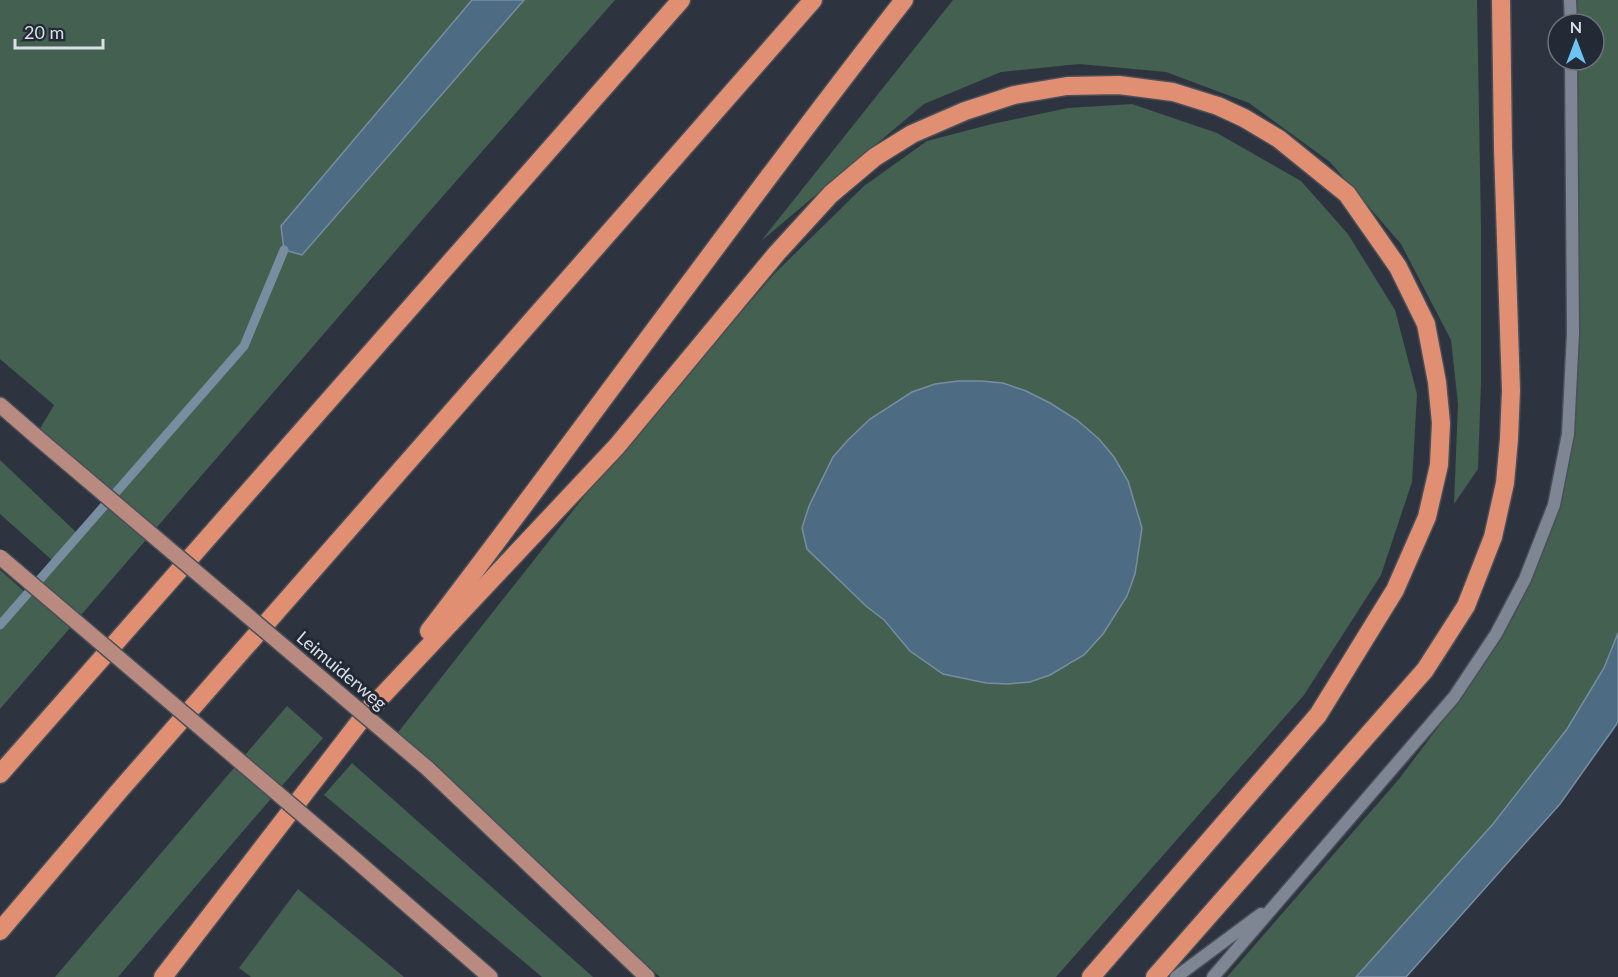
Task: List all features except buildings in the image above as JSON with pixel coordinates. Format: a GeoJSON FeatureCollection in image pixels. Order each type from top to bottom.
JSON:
{"type":"FeatureCollection","features":[{"type":"Feature","properties":{"kind":"highway"},"geometry":{"type":"LineString","coordinates":[[0,776],[681,0]]}},
{"type":"Feature","properties":{"kind":"highway"},"geometry":{"type":"LineString","coordinates":[[0,931],[120,790],[813,0]]}},
{"type":"Feature","properties":{"kind":"highway"},"geometry":{"type":"LineString","coordinates":[[163,977],[516,518],[847,73],[904,0]]}},
{"type":"Feature","properties":{"kind":"highway"},"geometry":{"type":"LineString","coordinates":[[1155,977],[1425,670],[1466,606],[1493,537],[1505,483],[1511,390],[1501,0]]}},
{"type":"Feature","properties":{"kind":"highway"},"geometry":{"type":"LineString","coordinates":[[368,711],[617,446],[784,245],[831,194],[875,157],[912,134],[965,111],[1014,95],[1067,86],[1119,85],[1173,92],[1218,106],[1244,118],[1279,139],[1347,194],[1398,267],[1426,324],[1437,382],[1441,423],[1438,465],[1427,517],[1395,590],[1318,715],[1091,977]]}},
{"type":"Feature","properties":{"kind":"main road","name":"Leimuiderweg"},"geometry":{"type":"LineString","coordinates":[[0,405],[427,768],[647,977]]}},
{"type":"Feature","properties":{"kind":"main road"},"geometry":{"type":"LineString","coordinates":[[0,557],[490,977]]}},
{"type":"Feature","properties":{"kind":"lane"},"geometry":{"type":"LineString","coordinates":[[1213,977],[1454,698],[1496,634],[1520,588],[1554,506],[1568,434],[1573,333],[1571,72]]}},
{"type":"Feature","properties":{"kind":"lane"},"geometry":{"type":"LineString","coordinates":[[1176,977],[1281,899]]}},
{"type":"Feature","properties":{"kind":"green space"},"geometry":{"type":"Polygon","coordinates":[[[0,0],[615,0],[0,709],[0,570],[25,592],[53,561],[0,514],[0,460],[77,533],[111,496],[38,432],[54,405],[0,359],[0,0]]]}},
{"type":"Feature","properties":{"kind":"green space"},"geometry":{"type":"Polygon","coordinates":[[[953,0],[1477,0],[1481,226],[1481,383],[1478,469],[1454,504],[1458,404],[1451,340],[1401,244],[1330,162],[1249,103],[1166,72],[1079,64],[1001,72],[924,104],[761,241],[953,0]]]}},
{"type":"Feature","properties":{"kind":"green space"},"geometry":{"type":"Polygon","coordinates":[[[1574,0],[1618,0],[1618,633],[1604,668],[1568,729],[1493,824],[1356,977],[1227,977],[1399,779],[1457,702],[1514,616],[1547,529],[1565,438],[1574,72],[1606,72],[1606,12],[1574,12],[1574,0]]]}},
{"type":"Feature","properties":{"kind":"green space"},"geometry":{"type":"Polygon","coordinates":[[[1132,104],[1217,133],[1301,181],[1348,234],[1395,310],[1417,394],[1412,482],[1381,575],[1304,695],[1056,977],[660,977],[392,740],[597,480],[774,274],[864,186],[927,141],[1068,108],[1132,104]],[[958,381],[912,392],[870,419],[849,589],[892,631],[1069,665],[1084,655],[1103,634],[1127,596],[1135,574],[1142,528],[1128,481],[1114,457],[1099,439],[1077,420],[981,381],[958,381]]]}},
{"type":"Feature","properties":{"kind":"green space"},"geometry":{"type":"Polygon","coordinates":[[[287,706],[323,738],[118,977],[55,977],[287,706]]]}},
{"type":"Feature","properties":{"kind":"green space"},"geometry":{"type":"Polygon","coordinates":[[[352,763],[593,977],[542,977],[324,795],[352,763]]]}},
{"type":"Feature","properties":{"kind":"green space"},"geometry":{"type":"Polygon","coordinates":[[[298,889],[404,977],[251,977],[239,968],[298,889]]]}},
{"type":"Feature","properties":{"kind":"water"},"geometry":{"type":"Polygon","coordinates":[[[472,0],[524,0],[302,255],[284,250],[281,226],[472,0]]]}},
{"type":"Feature","properties":{"kind":"water"},"geometry":{"type":"Polygon","coordinates":[[[958,381],[1003,383],[1050,403],[1077,420],[1099,439],[1114,457],[1128,481],[1142,528],[1135,574],[1127,596],[1103,634],[1084,655],[1050,675],[1030,682],[986,683],[943,674],[910,651],[884,620],[866,606],[807,549],[802,528],[809,506],[833,457],[848,440],[870,419],[912,392],[935,384],[958,381]]]}},
{"type":"Feature","properties":{"kind":"water"},"geometry":{"type":"Polygon","coordinates":[[[1618,633],[1618,721],[1560,804],[1406,977],[1356,977],[1493,824],[1567,729],[1604,668],[1618,633]]]}},
{"type":"Feature","properties":{"kind":"waterway"},"geometry":{"type":"LineString","coordinates":[[0,625],[244,346],[284,250]]}}]}
